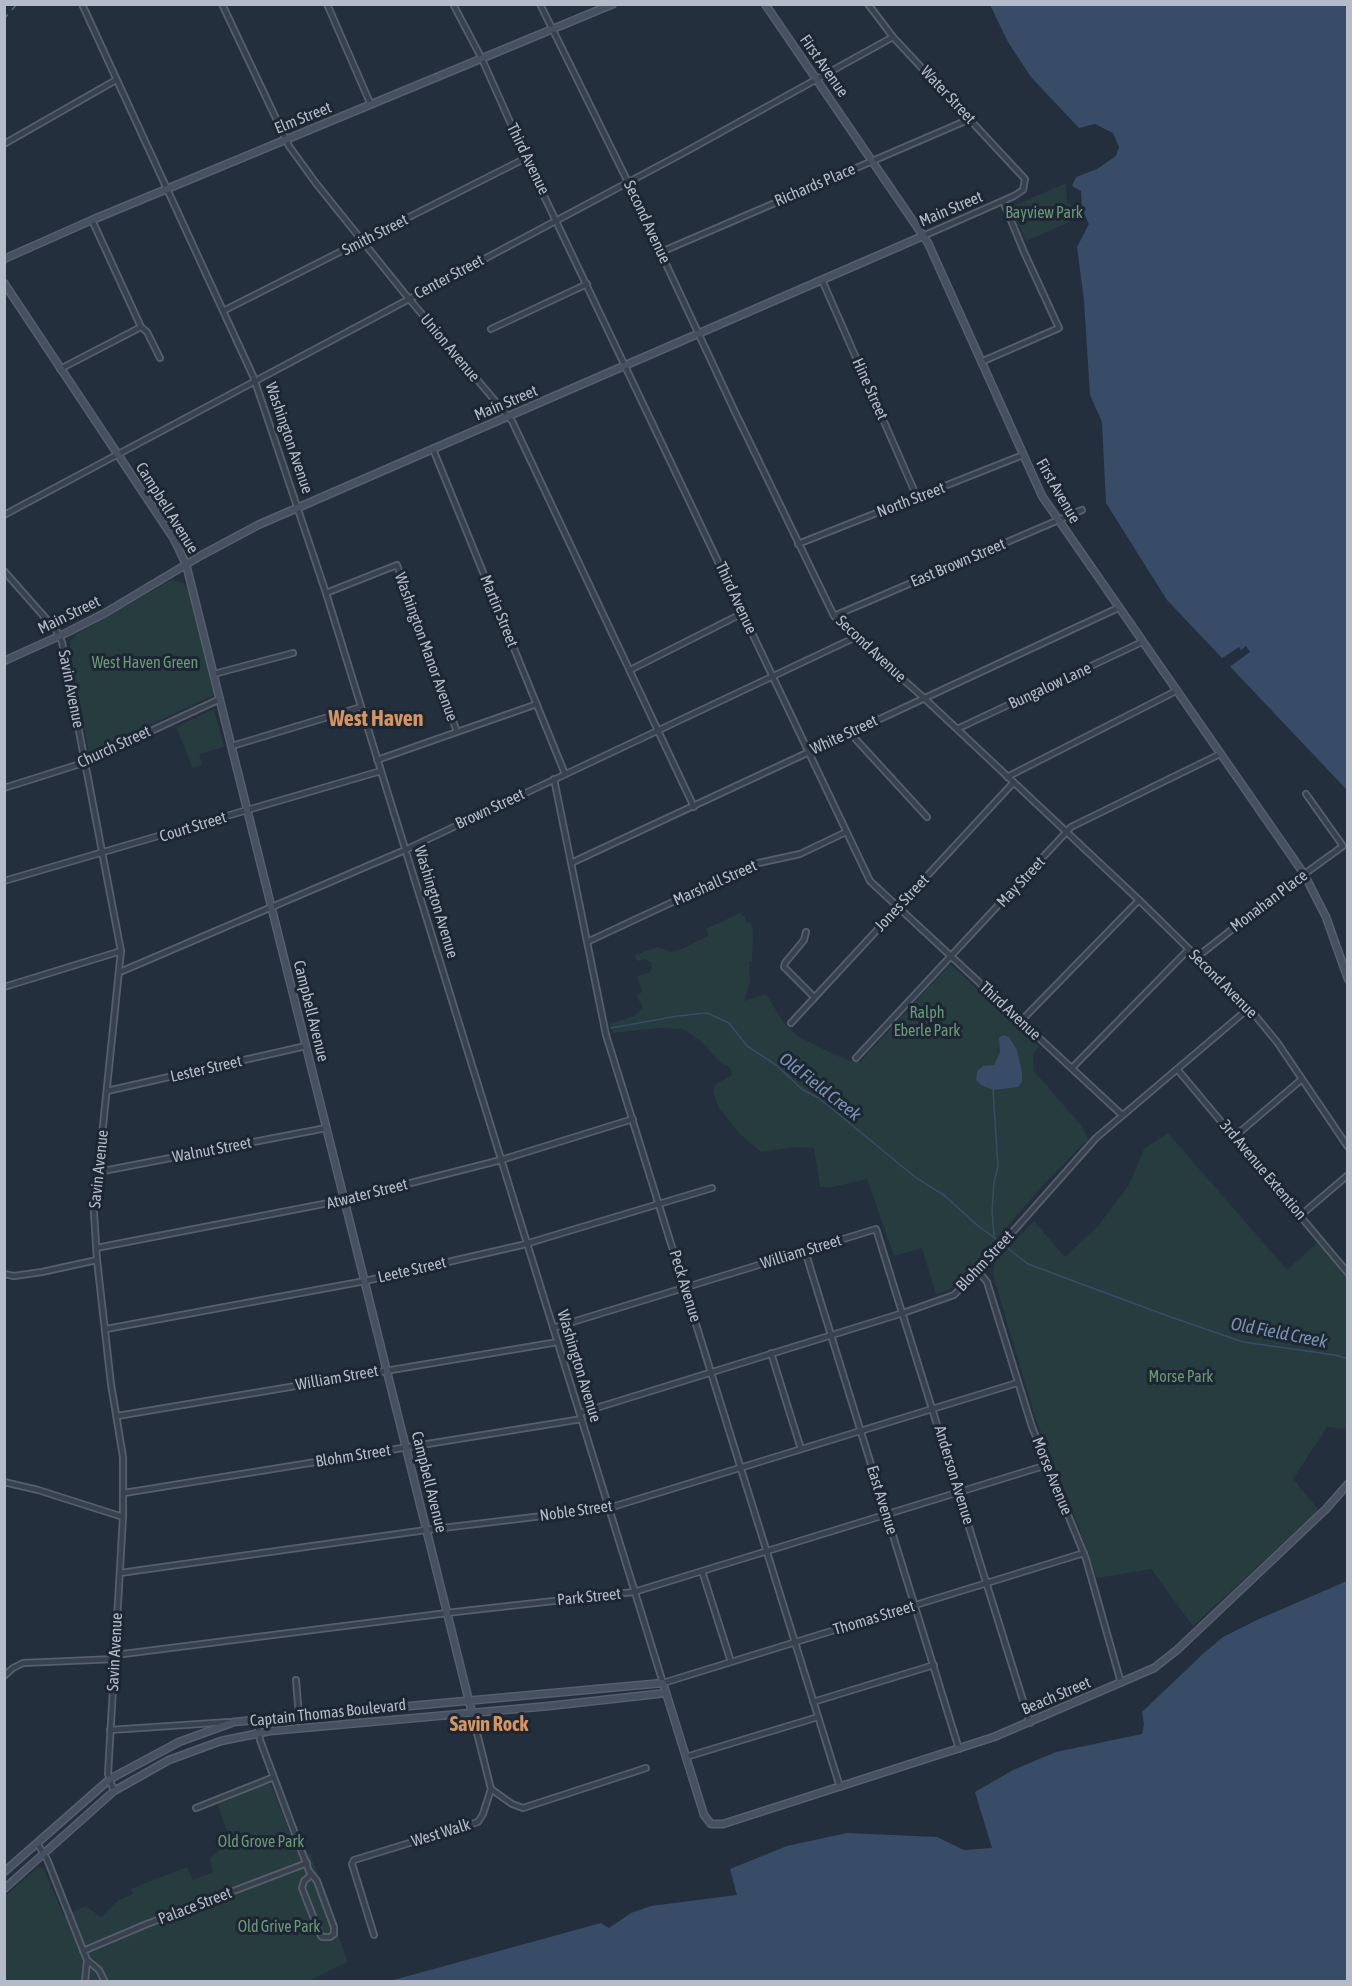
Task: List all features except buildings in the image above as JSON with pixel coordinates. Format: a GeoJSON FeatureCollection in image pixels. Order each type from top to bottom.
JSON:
{"type":"FeatureCollection","features":[{"type":"Feature","properties":{"kind":"main road","name":"Elm Street"},"geometry":{"type":"LineString","coordinates":[[4,259],[92,220],[613,4]]}},
{"type":"Feature","properties":{"kind":"main road","name":"First Avenue"},"geometry":{"type":"LineString","coordinates":[[765,4],[923,236],[1038,488],[1118,608],[1304,874],[1326,917],[1347,979]]}},
{"type":"Feature","properties":{"kind":"main road","name":"Main Street"},"geometry":{"type":"LineString","coordinates":[[4,661],[105,613],[245,531],[923,236]]}},
{"type":"Feature","properties":{"kind":"main road","name":"Campbell Avenue"},"geometry":{"type":"LineString","coordinates":[[4,284],[174,539],[186,564],[472,1713]]}},
{"type":"Feature","properties":{"kind":"main road","name":"Beach Street"},"geometry":{"type":"LineString","coordinates":[[713,1825],[723,1824],[959,1749],[1030,1723],[1154,1668],[1172,1655],[1326,1509],[1347,1484]]}},
{"type":"Feature","properties":{"kind":"main road","name":"Washington Avenue"},"geometry":{"type":"LineString","coordinates":[[663,1683],[704,1815],[713,1825]]}},
{"type":"Feature","properties":{"kind":"main road","name":"Captain Thomas Boulevard"},"geometry":{"type":"LineString","coordinates":[[4,1872],[110,1779],[180,1742],[234,1722],[663,1683]]}},
{"type":"Feature","properties":{"kind":"main road","name":"Captain Thomas Boulevard"},"geometry":{"type":"LineString","coordinates":[[4,1889],[114,1791],[169,1760],[221,1741],[259,1732],[666,1693]]}},
{"type":"Feature","properties":{"kind":"street","name":"Washington Avenue"},"geometry":{"type":"LineString","coordinates":[[82,4],[255,381],[299,507],[663,1683]]}},
{"type":"Feature","properties":{"kind":"street","name":"Union Avenue"},"geometry":{"type":"LineString","coordinates":[[222,4],[285,140],[315,182],[409,299],[508,416],[694,807]]}},
{"type":"Feature","properties":{"kind":"street"},"geometry":{"type":"LineString","coordinates":[[327,4],[371,105]]}},
{"type":"Feature","properties":{"kind":"street","name":"Third Avenue"},"geometry":{"type":"LineString","coordinates":[[453,4],[482,59],[526,158],[627,365],[870,881],[1122,1115]]}},
{"type":"Feature","properties":{"kind":"street","name":"Second Avenue"},"geometry":{"type":"LineString","coordinates":[[540,4],[628,181],[834,616],[1139,900],[1249,1008],[1265,1025],[1347,1148]]}},
{"type":"Feature","properties":{"kind":"street","name":"Water Street"},"geometry":{"type":"LineString","coordinates":[[868,4],[893,37],[1023,174],[1026,181],[1025,186]]}},
{"type":"Feature","properties":{"kind":"street","name":"Center Street"},"geometry":{"type":"LineString","coordinates":[[4,515],[557,220],[893,37]]}},
{"type":"Feature","properties":{"kind":"street"},"geometry":{"type":"LineString","coordinates":[[4,144],[116,80]]}},
{"type":"Feature","properties":{"kind":"street","name":"Richards Place"},"geometry":{"type":"LineString","coordinates":[[661,252],[970,119]]}},
{"type":"Feature","properties":{"kind":"street","name":"Smith Street"},"geometry":{"type":"LineString","coordinates":[[223,311],[526,158]]}},
{"type":"Feature","properties":{"kind":"street","name":"Main Street"},"geometry":{"type":"LineString","coordinates":[[923,236],[1020,193],[1025,186]]}},
{"type":"Feature","properties":{"kind":"street"},"geometry":{"type":"LineString","coordinates":[[981,362],[1059,327],[1003,201]]}},
{"type":"Feature","properties":{"kind":"street"},"geometry":{"type":"LineString","coordinates":[[92,220],[141,327],[147,332],[160,358]]}},
{"type":"Feature","properties":{"kind":"street","name":"Hine Street"},"geometry":{"type":"LineString","coordinates":[[822,280],[917,497]]}},
{"type":"Feature","properties":{"kind":"street"},"geometry":{"type":"LineString","coordinates":[[491,329],[587,284]]}},
{"type":"Feature","properties":{"kind":"street"},"geometry":{"type":"LineString","coordinates":[[60,369],[141,327]]}},
{"type":"Feature","properties":{"kind":"street","name":"Martin Street"},"geometry":{"type":"LineString","coordinates":[[433,449],[566,774]]}},
{"type":"Feature","properties":{"kind":"street","name":"North Street"},"geometry":{"type":"LineString","coordinates":[[798,544],[1023,455]]}},
{"type":"Feature","properties":{"kind":"street","name":"East Brown Street"},"geometry":{"type":"LineString","coordinates":[[834,616],[1082,510]]}},
{"type":"Feature","properties":{"kind":"street","name":"Washington Manor Avenue"},"geometry":{"type":"LineString","coordinates":[[326,593],[397,566],[457,732]]}},
{"type":"Feature","properties":{"kind":"street","name":"Savin Avenue"},"geometry":{"type":"LineString","coordinates":[[4,571],[60,636],[121,951],[94,1213],[97,1260],[123,1457],[123,1517],[110,1730],[110,1779],[114,1791]]}},
{"type":"Feature","properties":{"kind":"street","name":"White Street"},"geometry":{"type":"LineString","coordinates":[[571,863],[1118,608]]}},
{"type":"Feature","properties":{"kind":"street"},"geometry":{"type":"LineString","coordinates":[[630,670],[743,613]]}},
{"type":"Feature","properties":{"kind":"street","name":"Brown Street"},"geometry":{"type":"LineString","coordinates":[[120,972],[405,850],[856,637]]}},
{"type":"Feature","properties":{"kind":"street","name":"Bungalow Lane"},"geometry":{"type":"LineString","coordinates":[[957,729],[1142,642]]}},
{"type":"Feature","properties":{"kind":"street"},"geometry":{"type":"LineString","coordinates":[[214,674],[293,653]]}},
{"type":"Feature","properties":{"kind":"street"},"geometry":{"type":"LineString","coordinates":[[1007,777],[1176,691]]}},
{"type":"Feature","properties":{"kind":"street","name":"Church Street"},"geometry":{"type":"LineString","coordinates":[[4,788],[86,761],[220,699]]}},
{"type":"Feature","properties":{"kind":"street"},"geometry":{"type":"LineString","coordinates":[[377,760],[537,704]]}},
{"type":"Feature","properties":{"kind":"street"},"geometry":{"type":"LineString","coordinates":[[232,747],[361,707]]}},
{"type":"Feature","properties":{"kind":"street"},"geometry":{"type":"LineString","coordinates":[[850,733],[927,817]]}},
{"type":"Feature","properties":{"kind":"street","name":"May Street"},"geometry":{"type":"LineString","coordinates":[[856,1058],[1071,827],[1220,753]]}},
{"type":"Feature","properties":{"kind":"street","name":"Court Street"},"geometry":{"type":"LineString","coordinates":[[4,881],[103,854],[381,771]]}},
{"type":"Feature","properties":{"kind":"street","name":"Peck Avenue"},"geometry":{"type":"LineString","coordinates":[[554,779],[606,1035],[840,1787]]}},
{"type":"Feature","properties":{"kind":"street","name":"Jones Street"},"geometry":{"type":"LineString","coordinates":[[791,1023],[1013,783]]}},
{"type":"Feature","properties":{"kind":"street","name":"Monahan Place"},"geometry":{"type":"LineString","coordinates":[[1197,957],[1343,846],[1306,794]]}},
{"type":"Feature","properties":{"kind":"street","name":"Marshall Street"},"geometry":{"type":"LineString","coordinates":[[587,942],[754,864],[800,854],[846,832]]}},
{"type":"Feature","properties":{"kind":"street"},"geometry":{"type":"LineString","coordinates":[[1021,1021],[1139,900]]}},
{"type":"Feature","properties":{"kind":"street"},"geometry":{"type":"LineString","coordinates":[[806,932],[800,947],[784,967],[814,997]]}},
{"type":"Feature","properties":{"kind":"street"},"geometry":{"type":"LineString","coordinates":[[1072,1068],[1189,949]]}},
{"type":"Feature","properties":{"kind":"street"},"geometry":{"type":"LineString","coordinates":[[4,987],[121,951]]}},
{"type":"Feature","properties":{"kind":"street","name":"Blohm Street"},"geometry":{"type":"LineString","coordinates":[[579,1413],[954,1295],[1096,1138],[1249,1008]]}},
{"type":"Feature","properties":{"kind":"street","name":"Lester Street"},"geometry":{"type":"LineString","coordinates":[[107,1091],[306,1046]]}},
{"type":"Feature","properties":{"kind":"street","name":"3rd Avenue Extention"},"geometry":{"type":"LineString","coordinates":[[1177,1069],[1347,1272]]}},
{"type":"Feature","properties":{"kind":"street"},"geometry":{"type":"LineString","coordinates":[[1234,1137],[1302,1079]]}},
{"type":"Feature","properties":{"kind":"street","name":"Atwater Street"},"geometry":{"type":"LineString","coordinates":[[96,1248],[344,1200],[501,1160],[633,1119]]}},
{"type":"Feature","properties":{"kind":"street","name":"Walnut Street"},"geometry":{"type":"LineString","coordinates":[[98,1172],[326,1128]]}},
{"type":"Feature","properties":{"kind":"street"},"geometry":{"type":"LineString","coordinates":[[1301,1215],[1347,1175]]}},
{"type":"Feature","properties":{"kind":"street","name":"Leete Street"},"geometry":{"type":"LineString","coordinates":[[106,1329],[365,1281],[526,1244],[712,1188]]}},
{"type":"Feature","properties":{"kind":"street","name":"William Street"},"geometry":{"type":"LineString","coordinates":[[553,1328],[876,1229]]}},
{"type":"Feature","properties":{"kind":"street","name":"Anderson Avenue"},"geometry":{"type":"LineString","coordinates":[[876,1229],[1030,1723]]}},
{"type":"Feature","properties":{"kind":"street","name":"East Avenue"},"geometry":{"type":"LineString","coordinates":[[805,1251],[959,1749]]}},
{"type":"Feature","properties":{"kind":"street"},"geometry":{"type":"LineString","coordinates":[[4,1274],[14,1276],[42,1272],[97,1260]]}},
{"type":"Feature","properties":{"kind":"street","name":"Morse Avenue"},"geometry":{"type":"LineString","coordinates":[[978,1271],[987,1282],[1032,1426],[1084,1553],[1121,1683]]}},
{"type":"Feature","properties":{"kind":"street","name":"William Street"},"geometry":{"type":"LineString","coordinates":[[117,1416],[558,1342]]}},
{"type":"Feature","properties":{"kind":"street"},"geometry":{"type":"LineString","coordinates":[[771,1353],[801,1449]]}},
{"type":"Feature","properties":{"kind":"street","name":"Noble Street"},"geometry":{"type":"LineString","coordinates":[[120,1573],[426,1530],[609,1508],[1017,1383]]}},
{"type":"Feature","properties":{"kind":"street","name":"Blohm Street"},"geometry":{"type":"LineString","coordinates":[[124,1493],[582,1419]]}},
{"type":"Feature","properties":{"kind":"street","name":"Park Street"},"geometry":{"type":"LineString","coordinates":[[4,1676],[23,1663],[115,1657],[447,1613],[634,1592],[1047,1465]]}},
{"type":"Feature","properties":{"kind":"street"},"geometry":{"type":"LineString","coordinates":[[4,1482],[38,1490],[123,1517]]}},
{"type":"Feature","properties":{"kind":"street","name":"Thomas Street"},"geometry":{"type":"LineString","coordinates":[[663,1683],[1084,1553]]}},
{"type":"Feature","properties":{"kind":"street"},"geometry":{"type":"LineString","coordinates":[[702,1571],[731,1662]]}},
{"type":"Feature","properties":{"kind":"street"},"geometry":{"type":"LineString","coordinates":[[813,1702],[934,1665]]}},
{"type":"Feature","properties":{"kind":"street"},"geometry":{"type":"LineString","coordinates":[[296,1680],[299,1716]]}},
{"type":"Feature","properties":{"kind":"street","name":"Campbell Avenue"},"geometry":{"type":"LineString","coordinates":[[472,1713],[491,1789]]}},
{"type":"Feature","properties":{"kind":"street"},"geometry":{"type":"LineString","coordinates":[[686,1757],[818,1717]]}},
{"type":"Feature","properties":{"kind":"street"},"geometry":{"type":"LineString","coordinates":[[257,1719],[274,1777],[311,1875],[317,1881],[334,1927],[334,1934],[330,1937],[322,1937],[320,1934],[302,1888],[304,1881],[311,1875]]}},
{"type":"Feature","properties":{"kind":"street"},"geometry":{"type":"LineString","coordinates":[[110,1730],[234,1722]]}},
{"type":"Feature","properties":{"kind":"street"},"geometry":{"type":"LineString","coordinates":[[491,1789],[512,1804],[523,1808],[646,1768]]}},
{"type":"Feature","properties":{"kind":"street"},"geometry":{"type":"LineString","coordinates":[[196,1808],[274,1777]]}},
{"type":"Feature","properties":{"kind":"street","name":"West Walk"},"geometry":{"type":"LineString","coordinates":[[374,1935],[352,1864],[354,1860],[478,1822],[483,1815],[491,1789]]}},
{"type":"Feature","properties":{"kind":"street"},"geometry":{"type":"LineString","coordinates":[[37,1843],[44,1853],[87,1960],[99,1970],[105,1982]]}},
{"type":"Feature","properties":{"kind":"street","name":"Palace Street"},"geometry":{"type":"LineString","coordinates":[[83,1951],[307,1863]]}},
{"type":"Feature","properties":{"kind":"street"},"geometry":{"type":"LineString","coordinates":[[85,1982],[87,1960]]}},
{"type":"Feature","properties":{"kind":"green space","name":"Bayview Park"},"geometry":{"type":"Polygon","coordinates":[[[1066,183],[1067,202],[1077,210],[1078,218],[1026,241],[1011,207],[1066,183]]]}},
{"type":"Feature","properties":{"kind":"green space","name":"West Haven Green"},"geometry":{"type":"Polygon","coordinates":[[[173,580],[183,583],[188,589],[214,695],[89,753],[69,650],[71,641],[77,634],[173,580]]]}},
{"type":"Feature","properties":{"kind":"green space"},"geometry":{"type":"Polygon","coordinates":[[[214,709],[224,747],[199,754],[202,765],[193,768],[176,727],[214,709]]]}},
{"type":"Feature","properties":{"kind":"green space","name":"Ralph Eberle Park"},"geometry":{"type":"Polygon","coordinates":[[[740,913],[745,917],[745,922],[751,923],[753,929],[752,962],[749,962],[750,982],[744,1001],[766,994],[783,1022],[797,1036],[850,1061],[860,1062],[950,964],[1039,1046],[1033,1055],[1033,1070],[1081,1125],[1088,1139],[1046,1182],[970,1269],[949,1290],[936,1294],[922,1248],[894,1256],[867,1179],[833,1187],[820,1187],[814,1148],[796,1147],[761,1152],[740,1134],[719,1108],[713,1093],[716,1084],[732,1075],[730,1067],[721,1063],[701,1041],[682,1029],[658,1028],[613,1033],[610,1024],[635,1016],[643,1008],[636,995],[642,992],[637,976],[649,973],[652,968],[651,962],[645,959],[638,961],[635,955],[657,947],[671,952],[682,949],[708,936],[706,929],[740,913]],[[999,1038],[1000,1052],[994,1065],[983,1066],[977,1071],[976,1080],[981,1085],[1018,1087],[999,1038]]]}},
{"type":"Feature","properties":{"kind":"green space","name":"Morse Park"},"geometry":{"type":"Polygon","coordinates":[[[1168,1133],[1287,1270],[1319,1241],[1347,1276],[1347,1429],[1327,1427],[1293,1479],[1319,1510],[1193,1626],[1151,1569],[1097,1578],[1036,1420],[993,1275],[995,1262],[1034,1221],[1065,1257],[1099,1225],[1129,1185],[1144,1149],[1168,1133]]]}},
{"type":"Feature","properties":{"kind":"green space","name":"Old Grive Park"},"geometry":{"type":"Polygon","coordinates":[[[270,1782],[298,1854],[310,1854],[338,1925],[338,1935],[346,1962],[308,1981],[5,1981],[4,1897],[37,1868],[41,1867],[44,1870],[64,1916],[86,1906],[100,1917],[119,1900],[133,1894],[131,1889],[176,1871],[187,1867],[193,1880],[213,1872],[210,1858],[231,1841],[218,1806],[219,1803],[270,1782]]]}},
{"type":"Feature","properties":{"kind":"water"},"geometry":{"type":"Polygon","coordinates":[[[990,5],[1347,5],[1347,790],[1167,600],[1106,503],[1102,422],[1090,395],[1084,300],[1077,247],[1089,224],[1082,209],[1081,191],[1072,186],[1076,177],[1097,169],[1116,156],[1119,147],[1113,133],[1095,124],[1079,128],[1031,77],[1008,42],[990,5]]]}},
{"type":"Feature","properties":{"kind":"water"},"geometry":{"type":"Polygon","coordinates":[[[1003,1035],[1009,1037],[1017,1050],[1022,1082],[1018,1087],[993,1090],[976,1080],[977,1071],[983,1066],[994,1065],[1000,1052],[999,1038],[1003,1035]]]}},
{"type":"Feature","properties":{"kind":"water"},"geometry":{"type":"Polygon","coordinates":[[[1347,1581],[1347,1981],[390,1981],[601,1923],[609,1928],[631,1913],[651,1906],[737,1895],[730,1869],[787,1846],[847,1833],[937,1837],[964,1850],[992,1848],[975,1792],[1013,1770],[1056,1752],[1142,1734],[1144,1724],[1142,1712],[1223,1637],[1347,1581]]]}},
{"type":"Feature","properties":{"kind":"pier"},"geometry":{"type":"Polygon","coordinates":[[[1246,646],[1250,652],[1228,668],[1221,659],[1239,647],[1241,650],[1246,646]]]}},
{"type":"Feature","properties":{"kind":"waterway","name":"Old Field Creek"},"geometry":{"type":"LineString","coordinates":[[611,1028],[707,1013],[729,1023],[747,1046],[776,1065],[803,1090],[819,1098],[915,1177],[945,1196],[996,1239]]}},
{"type":"Feature","properties":{"kind":"waterway"},"geometry":{"type":"LineString","coordinates":[[993,1090],[998,1167],[994,1182],[992,1211],[994,1236]]}},
{"type":"Feature","properties":{"kind":"waterway","name":"Old Field Creek"},"geometry":{"type":"LineString","coordinates":[[1006,1247],[1028,1264],[1243,1342],[1335,1355],[1348,1359]]}},
{"type":"Feature","properties":{"kind":"railway"},"geometry":{"type":"LineString","coordinates":[[4,19],[17,4]]}},
{"type":"Feature","properties":{"kind":"district","name":"West Haven"},"geometry":{"type":"Point","coordinates":[376,719]}},
{"type":"Feature","properties":{"kind":"district","name":"Savin Rock"},"geometry":{"type":"Point","coordinates":[489,1725]}},
{"type":"Feature","properties":{"kind":"park label","name":"Old Grove Park"},"geometry":{"type":"Point","coordinates":[261,1842]}}]}
